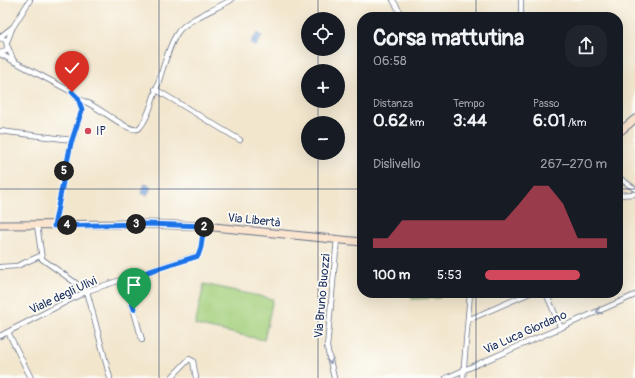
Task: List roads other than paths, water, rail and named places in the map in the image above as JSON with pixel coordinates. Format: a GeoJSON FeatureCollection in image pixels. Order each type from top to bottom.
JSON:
{"type":"FeatureCollection","features":[{"type":"Feature","properties":{"kind":"street"},"geometry":{"type":"LineString","coordinates":[[0,54],[6,51],[13,27],[30,0]]}},
{"type":"Feature","properties":{"kind":"street"},"geometry":{"type":"LineString","coordinates":[[0,54],[72,92],[78,98],[96,105],[130,129],[134,130],[138,129],[142,125],[179,30],[231,0]]}},
{"type":"Feature","properties":{"kind":"street"},"geometry":{"type":"LineString","coordinates":[[392,0],[400,12]]}},
{"type":"Feature","properties":{"kind":"street"},"geometry":{"type":"LineString","coordinates":[[521,0],[521,12]]}},
{"type":"Feature","properties":{"kind":"street"},"geometry":{"type":"LineString","coordinates":[[13,27],[0,37],[7,45],[14,62]]}},
{"type":"Feature","properties":{"kind":"street"},"geometry":{"type":"LineString","coordinates":[[155,89],[240,140]]}},
{"type":"Feature","properties":{"kind":"street"},"geometry":{"type":"LineString","coordinates":[[54,226],[72,140],[82,110],[78,98]]}},
{"type":"Feature","properties":{"kind":"street"},"geometry":{"type":"LineString","coordinates":[[623,129],[635,119]]}},
{"type":"Feature","properties":{"kind":"street"},"geometry":{"type":"LineString","coordinates":[[0,131],[72,140]]}},
{"type":"Feature","properties":{"kind":"street"},"geometry":{"type":"LineString","coordinates":[[623,181],[635,189]]}},
{"type":"Feature","properties":{"kind":"street"},"geometry":{"type":"LineString","coordinates":[[623,195],[635,194]]}},
{"type":"Feature","properties":{"kind":"street","name":"Via Libertà"},"geometry":{"type":"LineString","coordinates":[[0,225],[54,226],[147,224],[204,226],[357,241]]}},
{"type":"Feature","properties":{"kind":"street"},"geometry":{"type":"LineString","coordinates":[[37,225],[40,256],[87,291],[110,378]]}},
{"type":"Feature","properties":{"kind":"street","name":"Viale degli Ulivi"},"geometry":{"type":"LineString","coordinates":[[0,336],[87,291],[198,256],[204,226]]}},
{"type":"Feature","properties":{"kind":"street","name":"Via Bruno Buozzi"},"geometry":{"type":"LineString","coordinates":[[334,378],[327,348],[337,239]]}},
{"type":"Feature","properties":{"kind":"street"},"geometry":{"type":"LineString","coordinates":[[0,267],[17,266],[40,256]]}},
{"type":"Feature","properties":{"kind":"street"},"geometry":{"type":"LineString","coordinates":[[125,279],[142,340]]}},
{"type":"Feature","properties":{"kind":"street","name":"Via Luca Giordano"},"geometry":{"type":"LineString","coordinates":[[446,378],[635,295]]}},
{"type":"Feature","properties":{"kind":"street"},"geometry":{"type":"LineString","coordinates":[[463,378],[470,298]]}},
{"type":"Feature","properties":{"kind":"street"},"geometry":{"type":"LineString","coordinates":[[468,320],[519,298]]}},
{"type":"Feature","properties":{"kind":"street"},"geometry":{"type":"LineString","coordinates":[[548,298],[560,328]]}},
{"type":"Feature","properties":{"kind":"street"},"geometry":{"type":"LineString","coordinates":[[8,332],[31,378]]}},
{"type":"Feature","properties":{"kind":"street"},"geometry":{"type":"LineString","coordinates":[[172,377],[189,359],[193,361],[196,378]]}},
{"type":"Feature","properties":{"kind":"water"},"geometry":{"type":"Polygon","coordinates":[[[258,33],[262,36],[256,46],[252,45],[251,42],[258,33]]]}},
{"type":"Feature","properties":{"kind":"water"},"geometry":{"type":"Polygon","coordinates":[[[145,184],[151,187],[147,195],[141,193],[145,184]]]}},
{"type":"Feature","properties":{"kind":"place","name":"IP"},"geometry":{"type":"Point","coordinates":[88,131]}}]}
